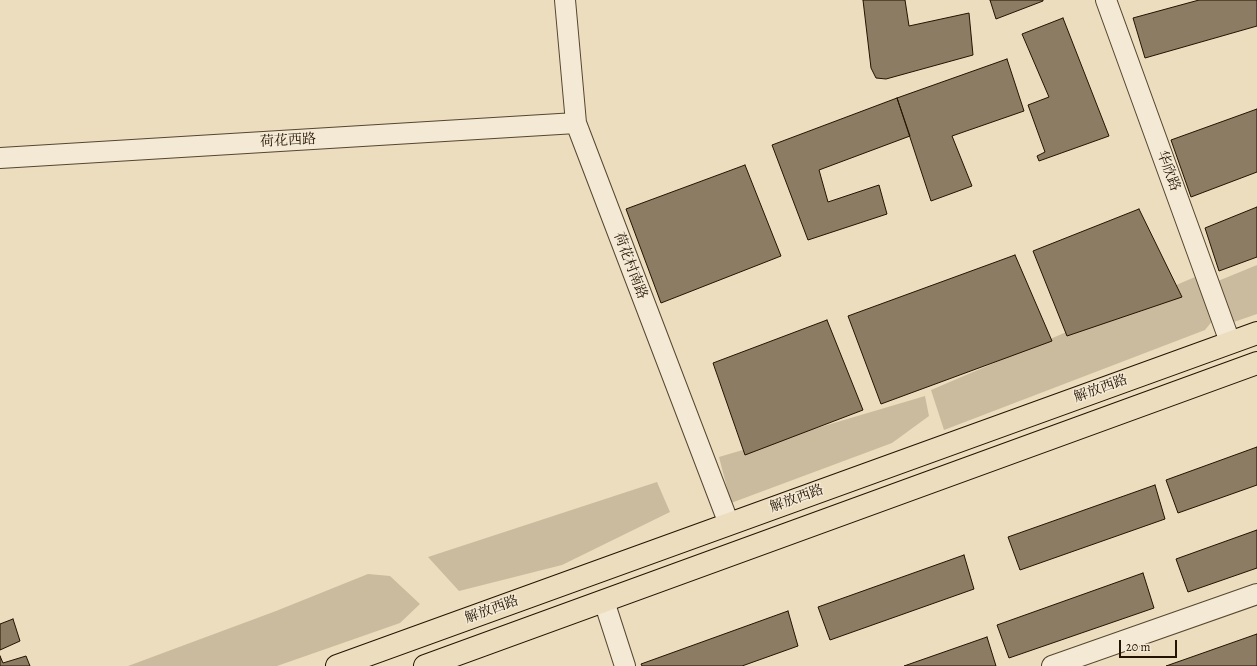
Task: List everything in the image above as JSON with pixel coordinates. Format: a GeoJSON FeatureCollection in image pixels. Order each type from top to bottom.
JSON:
{"type":"FeatureCollection","features":[{"type":"Feature","properties":{"kind":"main road","name":"解放西路"},"geometry":{"type":"LineString","coordinates":[[337,666],[1257,332]]}},
{"type":"Feature","properties":{"kind":"main road","name":"解放西路"},"geometry":{"type":"LineString","coordinates":[[426,666],[1257,363]]}},
{"type":"Feature","properties":{"kind":"street","name":"荷花村南路"},"geometry":{"type":"LineString","coordinates":[[565,0],[576,123],[729,524]]}},
{"type":"Feature","properties":{"kind":"street","name":"华欣路"},"geometry":{"type":"LineString","coordinates":[[1106,0],[1230,342]]}},
{"type":"Feature","properties":{"kind":"street","name":"荷花西路"},"geometry":{"type":"LineString","coordinates":[[0,158],[576,123]]}},
{"type":"Feature","properties":{"kind":"street"},"geometry":{"type":"LineString","coordinates":[[1052,666],[1257,594]]}},
{"type":"Feature","properties":{"kind":"street"},"geometry":{"type":"LineString","coordinates":[[604,601],[625,666]]}},
{"type":"Feature","properties":{"kind":"shaded area"},"geometry":{"type":"Polygon","coordinates":[[[1257,265],[1257,314],[1231,323],[1218,281],[1257,265]]]}},
{"type":"Feature","properties":{"kind":"shaded area"},"geometry":{"type":"Polygon","coordinates":[[[1195,277],[1213,320],[1205,330],[944,430],[931,390],[1195,277]]]}},
{"type":"Feature","properties":{"kind":"shaded area"},"geometry":{"type":"Polygon","coordinates":[[[925,396],[929,416],[892,443],[731,503],[719,457],[925,396]]]}},
{"type":"Feature","properties":{"kind":"shaded area"},"geometry":{"type":"Polygon","coordinates":[[[657,482],[670,512],[562,565],[459,591],[428,557],[657,482]]]}},
{"type":"Feature","properties":{"kind":"shaded area"},"geometry":{"type":"Polygon","coordinates":[[[368,574],[390,576],[420,604],[400,623],[277,666],[128,666],[276,611],[368,574]]]}},
{"type":"Feature","properties":{"kind":"building"},"geometry":{"type":"Polygon","coordinates":[[[863,0],[905,0],[909,26],[969,13],[973,55],[886,79],[876,78],[871,68],[863,0]]]}},
{"type":"Feature","properties":{"kind":"building"},"geometry":{"type":"Polygon","coordinates":[[[990,0],[1043,0],[1043,1],[996,19],[990,0]]]}},
{"type":"Feature","properties":{"kind":"building"},"geometry":{"type":"Polygon","coordinates":[[[1199,0],[1257,0],[1257,26],[1145,58],[1133,18],[1199,0]]]}},
{"type":"Feature","properties":{"kind":"building"},"geometry":{"type":"Polygon","coordinates":[[[1063,18],[1109,136],[1039,161],[1037,156],[1045,152],[1028,105],[1049,97],[1022,34],[1063,18]]]}},
{"type":"Feature","properties":{"kind":"building"},"geometry":{"type":"Polygon","coordinates":[[[1007,59],[1024,111],[952,136],[972,186],[931,201],[897,98],[1007,59]]]}},
{"type":"Feature","properties":{"kind":"building"},"geometry":{"type":"Polygon","coordinates":[[[897,98],[910,136],[819,170],[828,202],[879,185],[887,214],[808,240],[772,145],[897,98]]]}},
{"type":"Feature","properties":{"kind":"building"},"geometry":{"type":"Polygon","coordinates":[[[1257,109],[1257,172],[1191,197],[1171,140],[1257,109]]]}},
{"type":"Feature","properties":{"kind":"building"},"geometry":{"type":"Polygon","coordinates":[[[745,165],[781,256],[661,303],[626,209],[745,165]]]}},
{"type":"Feature","properties":{"kind":"building"},"geometry":{"type":"Polygon","coordinates":[[[1257,207],[1257,257],[1219,271],[1205,228],[1257,207]]]}},
{"type":"Feature","properties":{"kind":"building"},"geometry":{"type":"Polygon","coordinates":[[[1139,209],[1182,297],[1067,336],[1033,251],[1139,209]]]}},
{"type":"Feature","properties":{"kind":"building"},"geometry":{"type":"Polygon","coordinates":[[[1015,255],[1052,341],[881,404],[848,316],[1015,255]]]}},
{"type":"Feature","properties":{"kind":"building"},"geometry":{"type":"Polygon","coordinates":[[[827,320],[863,410],[745,455],[713,363],[827,320]]]}},
{"type":"Feature","properties":{"kind":"building"},"geometry":{"type":"Polygon","coordinates":[[[1257,447],[1257,485],[1178,513],[1166,480],[1257,447]]]}},
{"type":"Feature","properties":{"kind":"building"},"geometry":{"type":"Polygon","coordinates":[[[1155,485],[1165,519],[1020,570],[1008,537],[1155,485]]]}},
{"type":"Feature","properties":{"kind":"building"},"geometry":{"type":"Polygon","coordinates":[[[1257,530],[1257,568],[1188,592],[1176,559],[1257,530]]]}},
{"type":"Feature","properties":{"kind":"building"},"geometry":{"type":"Polygon","coordinates":[[[964,555],[974,589],[830,640],[818,607],[964,555]]]}},
{"type":"Feature","properties":{"kind":"building"},"geometry":{"type":"Polygon","coordinates":[[[1143,573],[1154,608],[1009,658],[997,625],[1143,573]]]}},
{"type":"Feature","properties":{"kind":"building"},"geometry":{"type":"Polygon","coordinates":[[[788,611],[798,646],[742,666],[642,666],[641,664],[788,611]]]}},
{"type":"Feature","properties":{"kind":"building"},"geometry":{"type":"Polygon","coordinates":[[[13,619],[20,641],[0,650],[0,624],[13,619]]]}},
{"type":"Feature","properties":{"kind":"building"},"geometry":{"type":"Polygon","coordinates":[[[1257,634],[1257,666],[1166,666],[1257,634]]]}},
{"type":"Feature","properties":{"kind":"building"},"geometry":{"type":"Polygon","coordinates":[[[987,637],[996,666],[904,666],[987,637]]]}},
{"type":"Feature","properties":{"kind":"building"},"geometry":{"type":"Polygon","coordinates":[[[0,656],[3,663],[26,656],[30,666],[0,666],[0,656]]]}}]}
